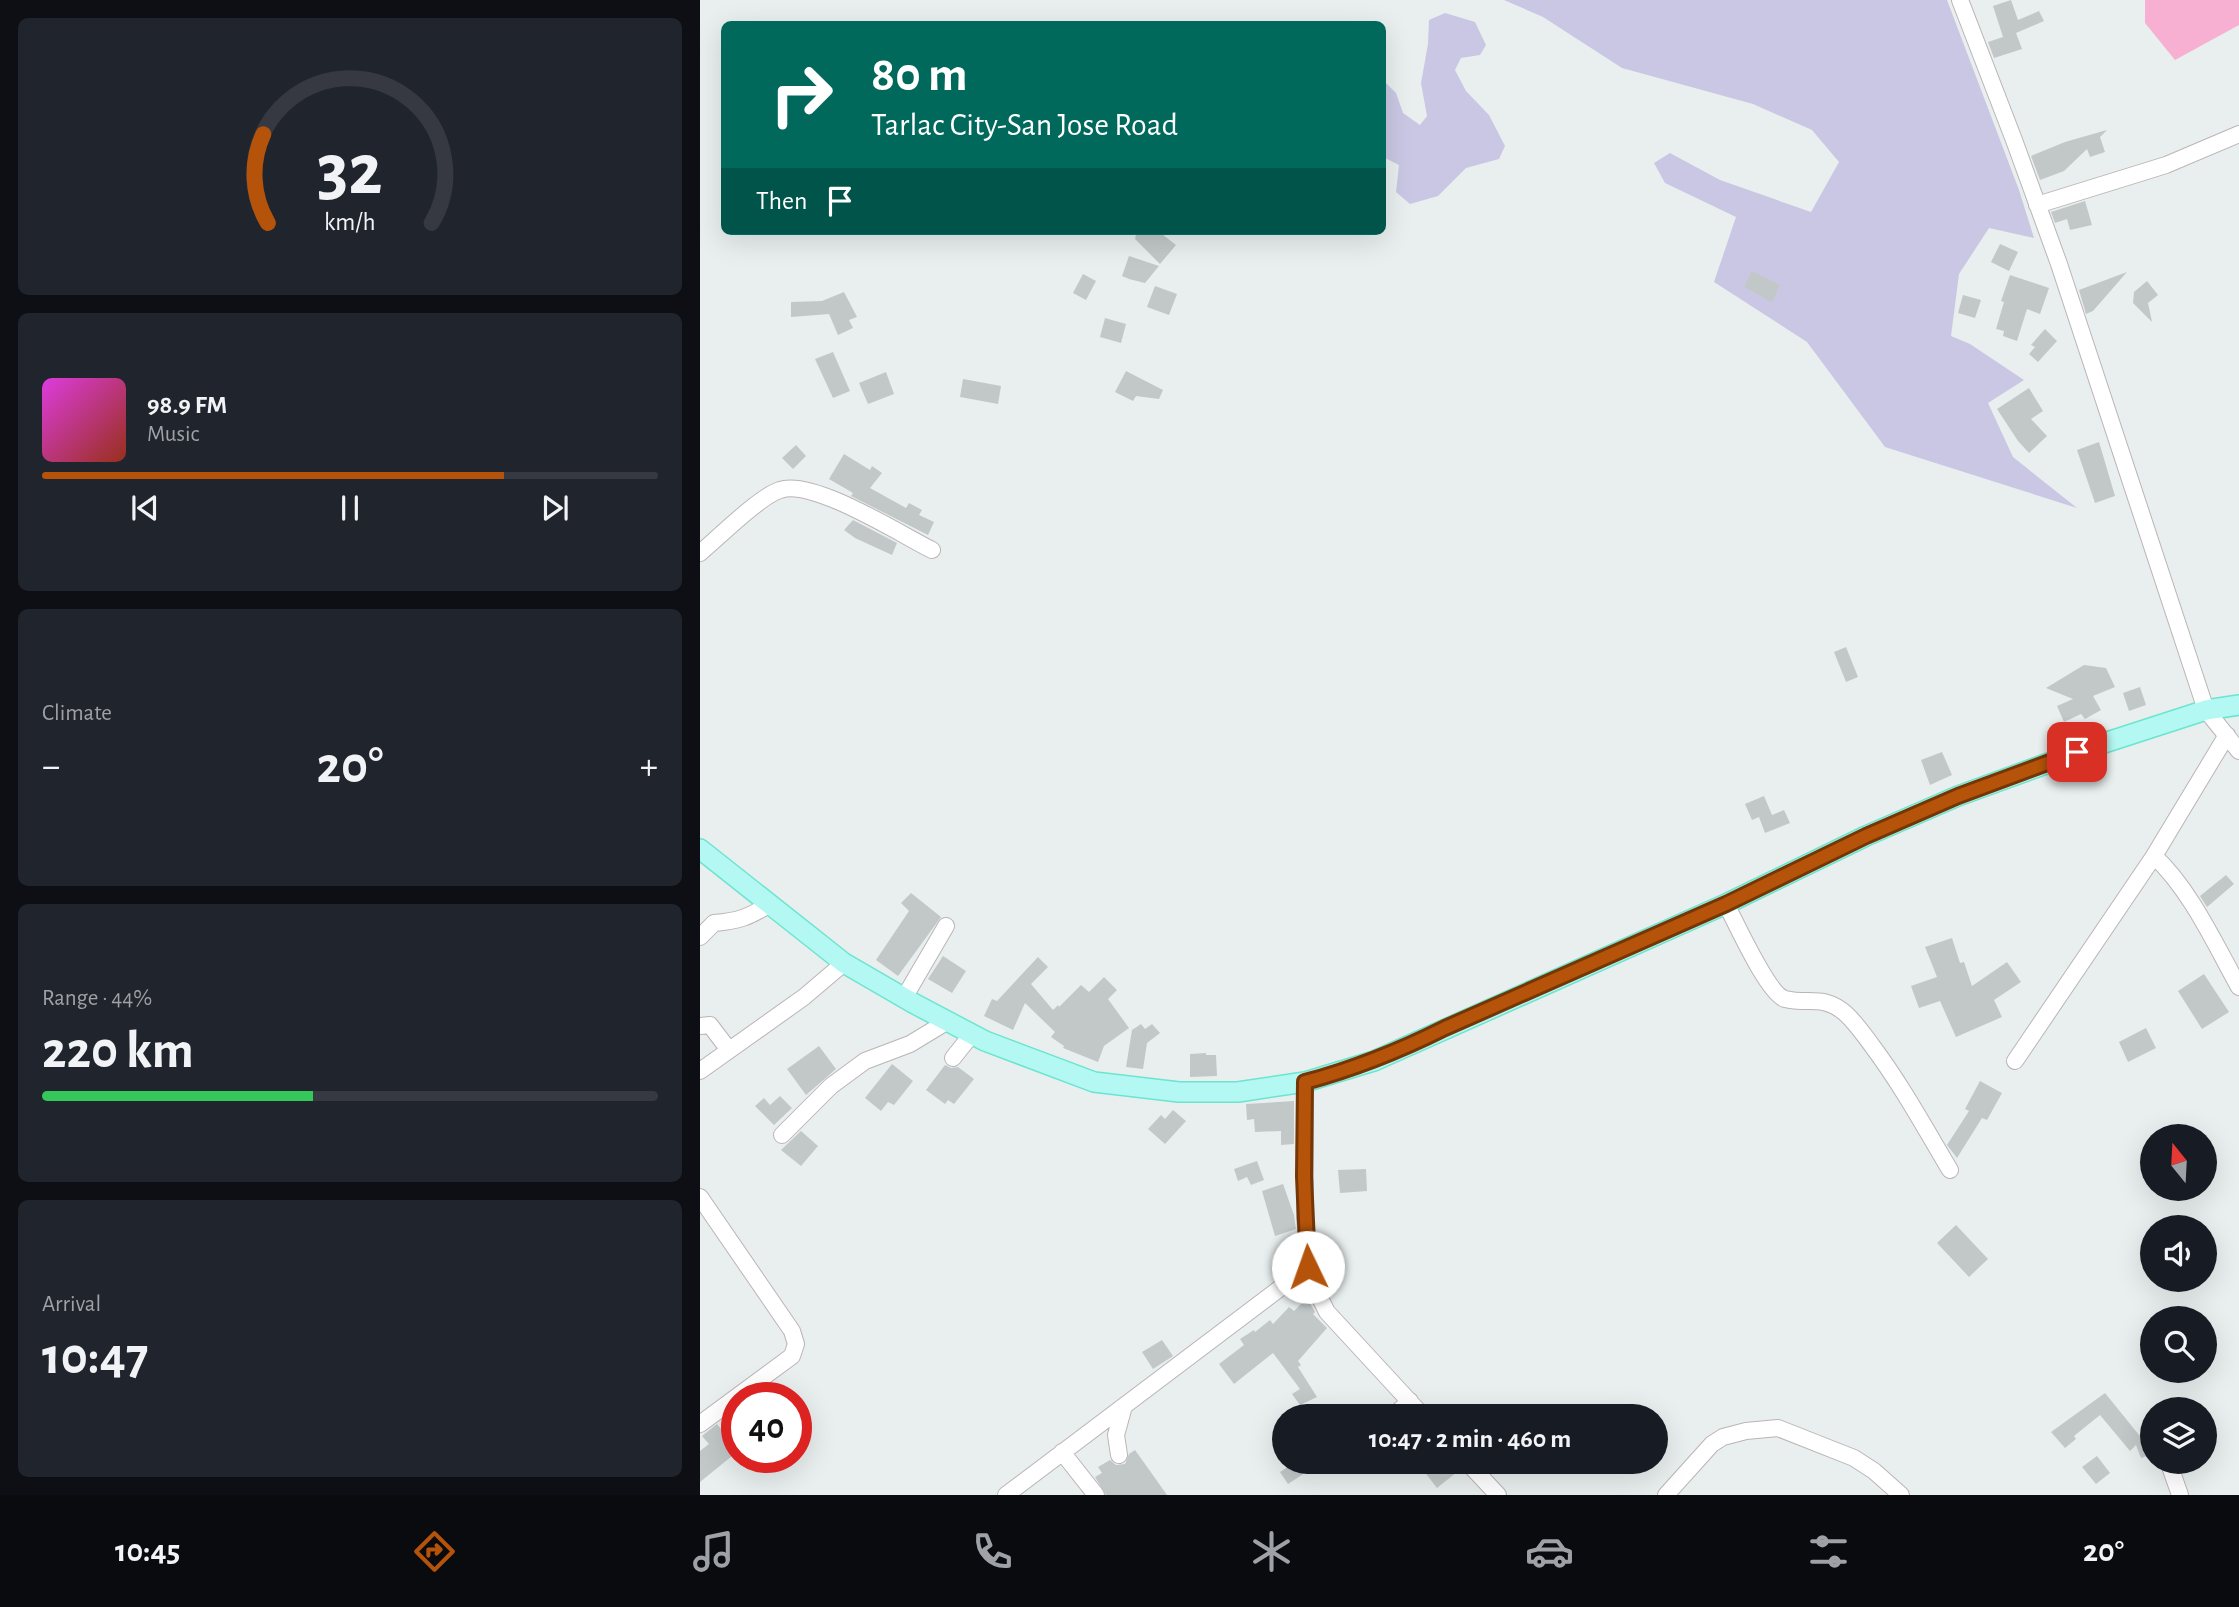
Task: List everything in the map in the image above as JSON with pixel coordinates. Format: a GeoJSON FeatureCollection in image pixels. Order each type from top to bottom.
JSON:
{"type":"FeatureCollection","features":[{"type":"Feature","properties":{"kind":"main road"},"geometry":{"type":"LineString","coordinates":[[700,849],[844,963],[972,1034],[1051,1068],[1094,1082],[1208,1094],[1238,1092],[1305,1082],[1342,1072],[1408,1047],[1958,796],[2034,766],[2206,710],[2239,705]]}},
{"type":"Feature","properties":{"kind":"street"},"geometry":{"type":"LineString","coordinates":[[1961,0],[2037,205],[2206,710],[2239,751]]}},
{"type":"Feature","properties":{"kind":"street"},"geometry":{"type":"LineString","coordinates":[[2037,205],[2166,165],[2239,134]]}},
{"type":"Feature","properties":{"kind":"street"},"geometry":{"type":"LineString","coordinates":[[700,553],[753,507],[779,490],[800,488],[832,498],[932,550]]}},
{"type":"Feature","properties":{"kind":"street"},"geometry":{"type":"LineString","coordinates":[[2015,1061],[2154,856],[2227,735]]}},
{"type":"Feature","properties":{"kind":"street"},"geometry":{"type":"LineString","coordinates":[[2154,856],[2166,867],[2233,967],[2239,986]]}},
{"type":"Feature","properties":{"kind":"street"},"geometry":{"type":"LineString","coordinates":[[700,937],[714,923],[738,921],[770,904]]}},
{"type":"Feature","properties":{"kind":"street"},"geometry":{"type":"LineString","coordinates":[[1726,904],[1768,983],[1779,996],[1831,1003],[1854,1022],[1906,1096],[1950,1170]]}},
{"type":"Feature","properties":{"kind":"street"},"geometry":{"type":"LineString","coordinates":[[904,998],[946,926]]}},
{"type":"Feature","properties":{"kind":"street"},"geometry":{"type":"LineString","coordinates":[[700,1071],[804,997],[844,963]]}},
{"type":"Feature","properties":{"kind":"street"},"geometry":{"type":"LineString","coordinates":[[782,1135],[831,1086],[865,1061],[910,1044],[948,1021]]}},
{"type":"Feature","properties":{"kind":"street"},"geometry":{"type":"LineString","coordinates":[[700,1026],[710,1025],[729,1050]]}},
{"type":"Feature","properties":{"kind":"street"},"geometry":{"type":"LineString","coordinates":[[953,1058],[972,1034]]}},
{"type":"Feature","properties":{"kind":"street"},"geometry":{"type":"LineString","coordinates":[[1305,1082],[1304,1176],[1308,1267],[1327,1312],[1413,1404]]}},
{"type":"Feature","properties":{"kind":"street"},"geometry":{"type":"LineString","coordinates":[[700,1196],[792,1331],[796,1344],[792,1356],[700,1424]]}},
{"type":"Feature","properties":{"kind":"street"},"geometry":{"type":"LineString","coordinates":[[1006,1495],[1308,1267]]}},
{"type":"Feature","properties":{"kind":"street"},"geometry":{"type":"LineString","coordinates":[[1407,1404],[1410,1401]]}},
{"type":"Feature","properties":{"kind":"street"},"geometry":{"type":"LineString","coordinates":[[1119,1455],[1116,1435],[1125,1405]]}},
{"type":"Feature","properties":{"kind":"street"},"geometry":{"type":"LineString","coordinates":[[1666,1495],[1712,1444],[1723,1437],[1746,1431],[1778,1428],[1854,1458],[1901,1495]]}},
{"type":"Feature","properties":{"kind":"street"},"geometry":{"type":"LineString","coordinates":[[1062,1452],[1096,1495]]}},
{"type":"Feature","properties":{"kind":"street"},"geometry":{"type":"LineString","coordinates":[[1478,1474],[1498,1495]]}},
{"type":"Feature","properties":{"kind":"street"},"geometry":{"type":"LineString","coordinates":[[2173,1474],[2180,1495]]}},
{"type":"Feature","properties":{"kind":"shaded area"},"geometry":{"type":"Polygon","coordinates":[[[1504,0],[1947,0],[2019,190],[2034,238],[1989,228],[1959,274],[1951,336],[1970,344],[2024,380],[1988,403],[2013,457],[2077,508],[1885,447],[1807,342],[1714,282],[1736,217],[1665,183],[1654,163],[1670,153],[1720,180],[1811,212],[1839,162],[1812,130],[1753,104],[1622,68],[1543,17],[1504,0]]]}},
{"type":"Feature","properties":{"kind":"shaded area"},"geometry":{"type":"Polygon","coordinates":[[[2145,0],[2239,0],[2239,25],[2175,60],[2145,23],[2145,0]]]}},
{"type":"Feature","properties":{"kind":"shaded area"},"geometry":{"type":"Polygon","coordinates":[[[1445,13],[1475,22],[1486,45],[1480,55],[1461,58],[1455,70],[1466,91],[1489,115],[1505,146],[1499,159],[1466,168],[1438,196],[1410,204],[1396,192],[1399,165],[1386,158],[1386,83],[1396,93],[1403,113],[1420,125],[1427,116],[1421,83],[1429,20],[1445,13]]]}},
{"type":"Feature","properties":{"kind":"building"},"geometry":{"type":"Polygon","coordinates":[[[2011,0],[2018,20],[2039,11],[2044,21],[2016,33],[2022,49],[1994,58],[1988,42],[2003,37],[1993,6],[2011,0]]]}},
{"type":"Feature","properties":{"kind":"building"},"geometry":{"type":"Polygon","coordinates":[[[2107,130],[2100,137],[2105,152],[2090,157],[2087,149],[2064,171],[2040,180],[2031,156],[2065,142],[2107,130]]]}},
{"type":"Feature","properties":{"kind":"building"},"geometry":{"type":"Polygon","coordinates":[[[2085,201],[2092,225],[2070,230],[2067,219],[2055,223],[2051,212],[2085,201]]]}},
{"type":"Feature","properties":{"kind":"building"},"geometry":{"type":"Polygon","coordinates":[[[1136,235],[1163,235],[1176,245],[1160,264],[1135,239],[1136,235]]]}},
{"type":"Feature","properties":{"kind":"building"},"geometry":{"type":"Polygon","coordinates":[[[2000,244],[2018,252],[2009,271],[1991,262],[2000,244]]]}},
{"type":"Feature","properties":{"kind":"building"},"geometry":{"type":"Polygon","coordinates":[[[1129,256],[1159,266],[1145,283],[1129,279],[1122,276],[1129,256]]]}},
{"type":"Feature","properties":{"kind":"building"},"geometry":{"type":"Polygon","coordinates":[[[1752,271],[1780,285],[1772,302],[1744,287],[1752,271]]]}},
{"type":"Feature","properties":{"kind":"building"},"geometry":{"type":"Polygon","coordinates":[[[2127,272],[2093,311],[2086,314],[2079,290],[2127,272]]]}},
{"type":"Feature","properties":{"kind":"building"},"geometry":{"type":"Polygon","coordinates":[[[1083,274],[1096,281],[1086,300],[1073,293],[1083,274]]]}},
{"type":"Feature","properties":{"kind":"building"},"geometry":{"type":"Polygon","coordinates":[[[2010,275],[2049,288],[2040,314],[2027,309],[2017,341],[2003,336],[2004,331],[1996,329],[2004,302],[2001,301],[2010,275]]]}},
{"type":"Feature","properties":{"kind":"building"},"geometry":{"type":"Polygon","coordinates":[[[2147,281],[2158,295],[2148,303],[2152,322],[2133,303],[2134,292],[2147,281]]]}},
{"type":"Feature","properties":{"kind":"building"},"geometry":{"type":"Polygon","coordinates":[[[1155,286],[1177,294],[1169,315],[1147,307],[1155,286]]]}},
{"type":"Feature","properties":{"kind":"building"},"geometry":{"type":"Polygon","coordinates":[[[844,292],[857,317],[849,320],[853,328],[838,335],[829,314],[791,317],[791,302],[822,301],[844,292]]]}},
{"type":"Feature","properties":{"kind":"building"},"geometry":{"type":"Polygon","coordinates":[[[1963,295],[1981,300],[1975,318],[1958,313],[1963,295]]]}},
{"type":"Feature","properties":{"kind":"building"},"geometry":{"type":"Polygon","coordinates":[[[1105,318],[1126,324],[1121,343],[1100,337],[1105,318]]]}},
{"type":"Feature","properties":{"kind":"building"},"geometry":{"type":"Polygon","coordinates":[[[2045,329],[2057,341],[2038,362],[2029,354],[2035,347],[2031,345],[2045,329]]]}},
{"type":"Feature","properties":{"kind":"building"},"geometry":{"type":"Polygon","coordinates":[[[833,352],[850,391],[833,398],[815,359],[833,352]]]}},
{"type":"Feature","properties":{"kind":"building"},"geometry":{"type":"Polygon","coordinates":[[[1126,371],[1163,390],[1159,399],[1136,396],[1133,401],[1115,392],[1126,371]]]}},
{"type":"Feature","properties":{"kind":"building"},"geometry":{"type":"Polygon","coordinates":[[[886,372],[894,394],[868,404],[859,383],[886,372]]]}},
{"type":"Feature","properties":{"kind":"building"},"geometry":{"type":"Polygon","coordinates":[[[963,379],[1001,386],[998,404],[960,397],[963,379]]]}},
{"type":"Feature","properties":{"kind":"building"},"geometry":{"type":"Polygon","coordinates":[[[2029,388],[2043,411],[2031,419],[2047,436],[2029,453],[1997,409],[2029,388]]]}},
{"type":"Feature","properties":{"kind":"building"},"geometry":{"type":"Polygon","coordinates":[[[2099,442],[2115,496],[2095,503],[2077,450],[2099,442]]]}},
{"type":"Feature","properties":{"kind":"building"},"geometry":{"type":"Polygon","coordinates":[[[796,445],[806,456],[793,469],[782,458],[796,445]]]}},
{"type":"Feature","properties":{"kind":"building"},"geometry":{"type":"Polygon","coordinates":[[[844,454],[870,470],[872,466],[882,473],[870,488],[906,508],[909,503],[922,510],[919,515],[934,522],[928,535],[851,496],[853,493],[829,479],[844,454]]]}},
{"type":"Feature","properties":{"kind":"building"},"geometry":{"type":"Polygon","coordinates":[[[853,520],[897,543],[892,555],[844,530],[853,520]]]}},
{"type":"Feature","properties":{"kind":"building"},"geometry":{"type":"Polygon","coordinates":[[[1846,647],[1858,677],[1846,682],[1834,652],[1846,647]]]}},
{"type":"Feature","properties":{"kind":"building"},"geometry":{"type":"Polygon","coordinates":[[[2084,665],[2106,668],[2115,687],[2093,696],[2101,710],[2085,719],[2081,714],[2064,722],[2057,706],[2073,699],[2046,688],[2084,665]]]}},
{"type":"Feature","properties":{"kind":"building"},"geometry":{"type":"Polygon","coordinates":[[[2140,687],[2146,705],[2129,711],[2123,693],[2140,687]]]}},
{"type":"Feature","properties":{"kind":"building"},"geometry":{"type":"Polygon","coordinates":[[[1942,752],[1952,775],[1930,785],[1921,760],[1942,752]]]}},
{"type":"Feature","properties":{"kind":"building"},"geometry":{"type":"Polygon","coordinates":[[[1764,796],[1772,815],[1784,810],[1790,823],[1765,833],[1759,817],[1752,820],[1745,804],[1764,796]]]}},
{"type":"Feature","properties":{"kind":"building"},"geometry":{"type":"Polygon","coordinates":[[[2226,875],[2234,884],[2207,907],[2200,896],[2226,875]]]}},
{"type":"Feature","properties":{"kind":"building"},"geometry":{"type":"Polygon","coordinates":[[[911,893],[941,917],[898,976],[876,960],[909,911],[901,903],[911,893]]]}},
{"type":"Feature","properties":{"kind":"building"},"geometry":{"type":"Polygon","coordinates":[[[1952,938],[1960,963],[1964,962],[1972,986],[2007,962],[2021,982],[1994,1000],[2002,1017],[1956,1037],[1940,1001],[1919,1008],[1911,986],[1937,977],[1925,947],[1952,938]]]}},
{"type":"Feature","properties":{"kind":"building"},"geometry":{"type":"Polygon","coordinates":[[[943,956],[966,971],[952,993],[928,979],[943,956]]]}},
{"type":"Feature","properties":{"kind":"building"},"geometry":{"type":"Polygon","coordinates":[[[1038,957],[1048,967],[1031,984],[1053,1010],[1081,985],[1089,992],[1104,977],[1117,990],[1108,999],[1129,1028],[1104,1046],[1098,1062],[1063,1048],[1064,1046],[1051,1037],[1055,1032],[1025,1003],[1013,1030],[984,1016],[992,999],[997,1001],[1038,957]]]}},
{"type":"Feature","properties":{"kind":"building"},"geometry":{"type":"Polygon","coordinates":[[[2204,974],[2229,1012],[2202,1029],[2178,991],[2204,974]]]}},
{"type":"Feature","properties":{"kind":"building"},"geometry":{"type":"Polygon","coordinates":[[[1141,1024],[1145,1029],[1152,1024],[1160,1033],[1147,1043],[1143,1069],[1126,1067],[1132,1030],[1141,1024]]]}},
{"type":"Feature","properties":{"kind":"building"},"geometry":{"type":"Polygon","coordinates":[[[2146,1028],[2156,1048],[2128,1062],[2119,1042],[2146,1028]]]}},
{"type":"Feature","properties":{"kind":"building"},"geometry":{"type":"Polygon","coordinates":[[[819,1046],[836,1069],[806,1095],[787,1069],[819,1046]]]}},
{"type":"Feature","properties":{"kind":"building"},"geometry":{"type":"Polygon","coordinates":[[[1190,1054],[1216,1055],[1217,1076],[1190,1077],[1190,1054]]]}},
{"type":"Feature","properties":{"kind":"building"},"geometry":{"type":"Polygon","coordinates":[[[892,1064],[913,1081],[894,1105],[888,1102],[881,1111],[865,1098],[892,1064]]]}},
{"type":"Feature","properties":{"kind":"building"},"geometry":{"type":"Polygon","coordinates":[[[945,1065],[958,1067],[974,1079],[954,1104],[948,1100],[945,1104],[926,1090],[945,1065]]]}},
{"type":"Feature","properties":{"kind":"building"},"geometry":{"type":"Polygon","coordinates":[[[1980,1081],[2002,1093],[1987,1120],[1982,1118],[1957,1158],[1947,1145],[1969,1111],[1965,1109],[1980,1081]]]}},
{"type":"Feature","properties":{"kind":"building"},"geometry":{"type":"Polygon","coordinates":[[[780,1096],[792,1108],[774,1125],[755,1106],[764,1098],[770,1105],[780,1096]]]}},
{"type":"Feature","properties":{"kind":"building"},"geometry":{"type":"Polygon","coordinates":[[[1294,1101],[1294,1144],[1281,1145],[1281,1131],[1255,1132],[1254,1119],[1247,1120],[1246,1104],[1294,1101]]]}},
{"type":"Feature","properties":{"kind":"building"},"geometry":{"type":"Polygon","coordinates":[[[1173,1110],[1186,1121],[1165,1144],[1148,1129],[1161,1115],[1165,1119],[1173,1110]]]}},
{"type":"Feature","properties":{"kind":"building"},"geometry":{"type":"Polygon","coordinates":[[[801,1131],[818,1146],[801,1166],[781,1150],[801,1131]]]}},
{"type":"Feature","properties":{"kind":"building"},"geometry":{"type":"Polygon","coordinates":[[[1257,1161],[1264,1180],[1251,1185],[1247,1177],[1238,1181],[1234,1169],[1257,1161]]]}},
{"type":"Feature","properties":{"kind":"building"},"geometry":{"type":"Polygon","coordinates":[[[1366,1169],[1367,1191],[1340,1193],[1338,1170],[1366,1169]]]}},
{"type":"Feature","properties":{"kind":"building"},"geometry":{"type":"Polygon","coordinates":[[[1283,1184],[1296,1229],[1275,1236],[1262,1191],[1283,1184]]]}},
{"type":"Feature","properties":{"kind":"building"},"geometry":{"type":"Polygon","coordinates":[[[1956,1225],[1988,1259],[1969,1277],[1937,1243],[1956,1225]]]}},
{"type":"Feature","properties":{"kind":"building"},"geometry":{"type":"Polygon","coordinates":[[[1307,1298],[1315,1312],[1313,1314],[1327,1328],[1298,1361],[1301,1365],[1298,1367],[1317,1397],[1299,1404],[1292,1394],[1300,1389],[1273,1353],[1234,1384],[1219,1364],[1244,1345],[1240,1339],[1254,1330],[1255,1332],[1270,1320],[1273,1324],[1289,1307],[1294,1311],[1307,1298]]]}},
{"type":"Feature","properties":{"kind":"building"},"geometry":{"type":"Polygon","coordinates":[[[1162,1340],[1173,1356],[1153,1369],[1142,1352],[1162,1340]]]}},
{"type":"Feature","properties":{"kind":"building"},"geometry":{"type":"Polygon","coordinates":[[[2105,1393],[2140,1436],[2140,1455],[2136,1445],[2130,1451],[2100,1415],[2074,1436],[2076,1439],[2065,1448],[2051,1432],[2105,1393]]]}},
{"type":"Feature","properties":{"kind":"building"},"geometry":{"type":"Polygon","coordinates":[[[717,1424],[721,1429],[721,1465],[700,1482],[700,1451],[709,1444],[702,1436],[717,1424]]]}},
{"type":"Feature","properties":{"kind":"building"},"geometry":{"type":"Polygon","coordinates":[[[1135,1450],[1167,1495],[1106,1495],[1095,1477],[1102,1473],[1098,1467],[1110,1460],[1116,1465],[1125,1464],[1129,1454],[1135,1450]]]}},
{"type":"Feature","properties":{"kind":"building"},"geometry":{"type":"Polygon","coordinates":[[[2097,1456],[2110,1473],[2096,1484],[2082,1467],[2097,1456]]]}},
{"type":"Feature","properties":{"kind":"building"},"geometry":{"type":"Polygon","coordinates":[[[1281,1474],[1303,1474],[1288,1484],[1281,1474]]]}},
{"type":"Feature","properties":{"kind":"building"},"geometry":{"type":"Polygon","coordinates":[[[1426,1474],[1454,1474],[1437,1488],[1426,1474]]]}},
{"type":"Feature","properties":{"kind":"route"},"geometry":{"type":"LineString","coordinates":[[1308,1267],[1304,1176],[1305,1082],[1342,1072],[1408,1047],[1445,1028],[1726,904],[1866,836],[1958,796],[2077,752]]}}]}
